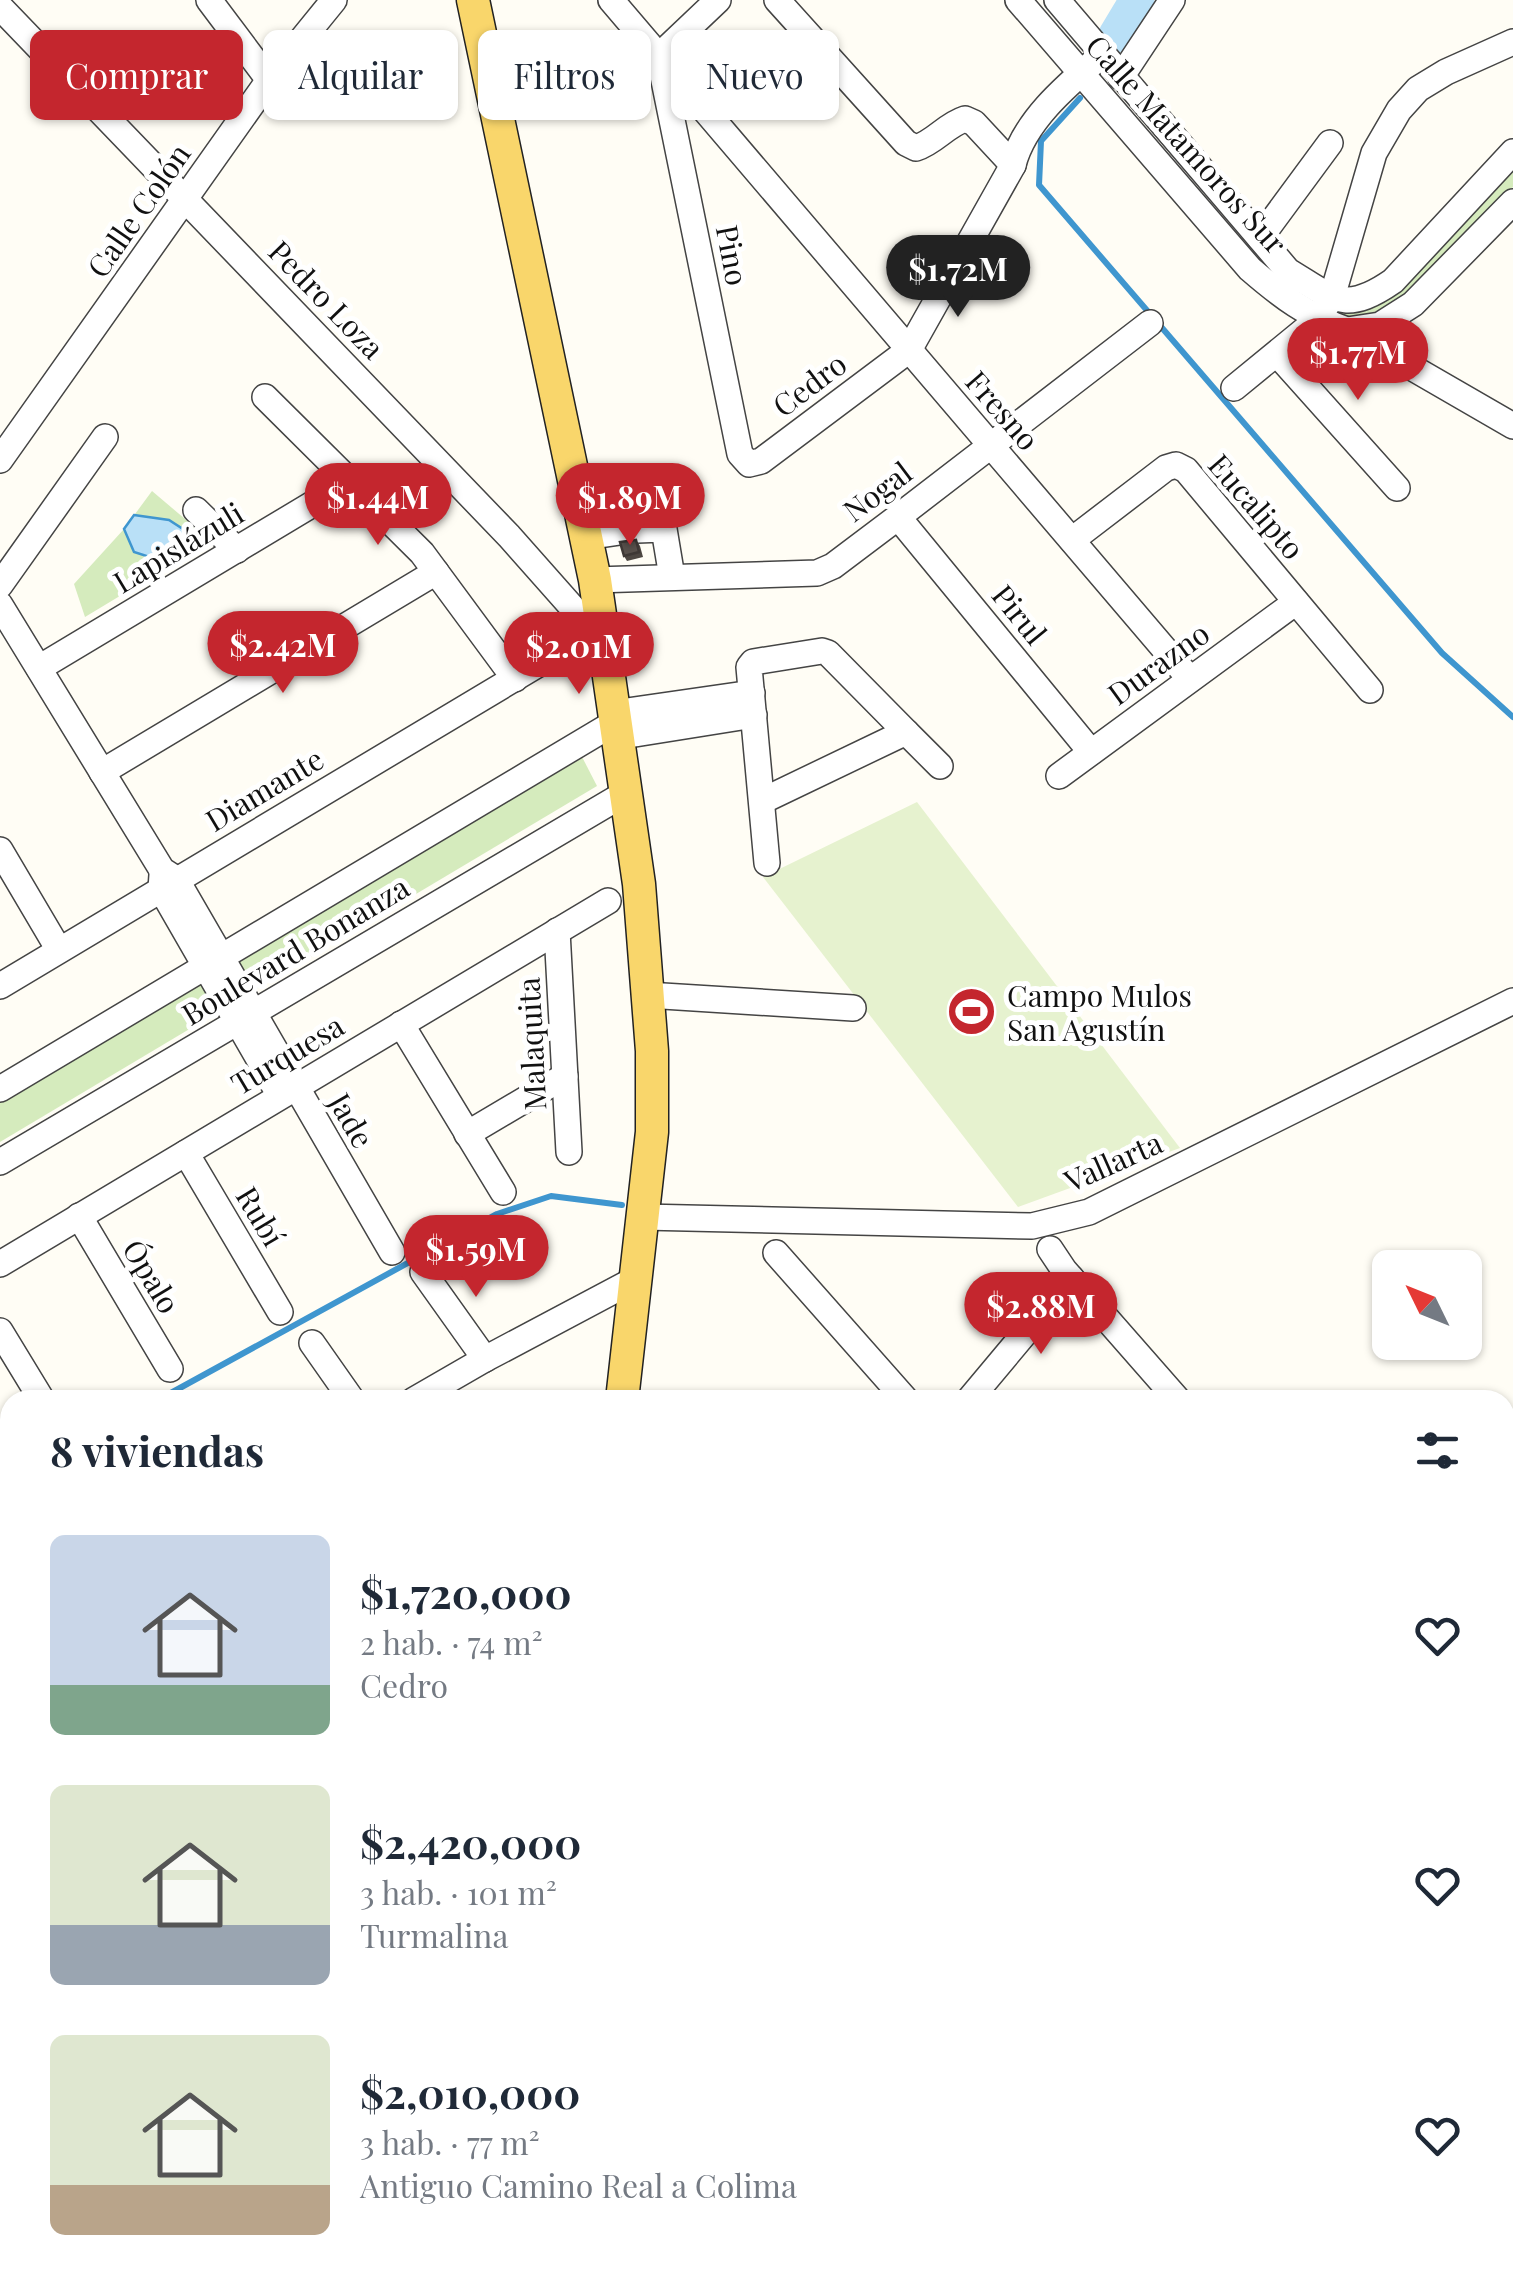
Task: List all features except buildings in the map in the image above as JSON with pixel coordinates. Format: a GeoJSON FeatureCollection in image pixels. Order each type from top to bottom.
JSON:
{"type":"FeatureCollection","features":[{"type":"Feature","properties":{"kind":"main road"},"geometry":{"type":"LineString","coordinates":[[472,0],[478,30]]}},
{"type":"Feature","properties":{"kind":"main road"},"geometry":{"type":"LineString","coordinates":[[497,120],[595,580],[639,884],[652,1132],[623,1390]]}},
{"type":"Feature","properties":{"kind":"street"},"geometry":{"type":"LineString","coordinates":[[210,0],[263,72]]}},
{"type":"Feature","properties":{"kind":"street","name":"Calle Colón"},"geometry":{"type":"LineString","coordinates":[[310,30],[334,0]]}},
{"type":"Feature","properties":{"kind":"street","name":"Fresno"},"geometry":{"type":"LineString","coordinates":[[611,0],[1190,680]]}},
{"type":"Feature","properties":{"kind":"street"},"geometry":{"type":"LineString","coordinates":[[659,56],[718,0]]}},
{"type":"Feature","properties":{"kind":"street"},"geometry":{"type":"LineString","coordinates":[[777,0],[906,143],[916,148],[926,145],[955,122],[965,119],[1013,166]]}},
{"type":"Feature","properties":{"kind":"street","name":"Calle Matamoros Sur"},"geometry":{"type":"LineString","coordinates":[[1018,0],[1250,268],[1277,292],[1317,320],[1347,330],[1513,426]]}},
{"type":"Feature","properties":{"kind":"street","name":"Calle Matamoros Sur"},"geometry":{"type":"LineString","coordinates":[[1057,0],[1288,271],[1332,297]]}},
{"type":"Feature","properties":{"kind":"street"},"geometry":{"type":"LineString","coordinates":[[1121,77],[1172,0]]}},
{"type":"Feature","properties":{"kind":"street","name":"Pedro Loza"},"geometry":{"type":"LineString","coordinates":[[0,7],[509,536],[602,641]]}},
{"type":"Feature","properties":{"kind":"street"},"geometry":{"type":"LineString","coordinates":[[1234,388],[1317,320],[1332,297],[1374,152],[1399,110],[1418,89],[1446,72],[1513,42]]}},
{"type":"Feature","properties":{"kind":"street","name":"Cedro"},"geometry":{"type":"LineString","coordinates":[[749,464],[762,461],[909,350],[1013,166],[1018,144],[1102,55]]}},
{"type":"Feature","properties":{"kind":"street","name":"Pino"},"geometry":{"type":"LineString","coordinates":[[659,56],[740,454],[749,464]]}},
{"type":"Feature","properties":{"kind":"street","name":"Calle Colón"},"geometry":{"type":"LineString","coordinates":[[0,460],[263,89]]}},
{"type":"Feature","properties":{"kind":"street"},"geometry":{"type":"LineString","coordinates":[[1260,238],[1330,143]]}},
{"type":"Feature","properties":{"kind":"street"},"geometry":{"type":"LineString","coordinates":[[1332,297],[1349,303],[1393,282],[1513,152]]}},
{"type":"Feature","properties":{"kind":"street"},"geometry":{"type":"LineString","coordinates":[[1347,330],[1380,325],[1413,304],[1513,202]]}},
{"type":"Feature","properties":{"kind":"street","name":"Nogal"},"geometry":{"type":"LineString","coordinates":[[595,580],[817,573],[832,566],[1150,323]]}},
{"type":"Feature","properties":{"kind":"street"},"geometry":{"type":"LineString","coordinates":[[1278,354],[1397,488]]}},
{"type":"Feature","properties":{"kind":"street"},"geometry":{"type":"LineString","coordinates":[[265,397],[352,481],[436,572],[514,679]]}},
{"type":"Feature","properties":{"kind":"street"},"geometry":{"type":"LineString","coordinates":[[0,585],[105,438]]}},
{"type":"Feature","properties":{"kind":"street","name":"Eucalipto"},"geometry":{"type":"LineString","coordinates":[[1072,540],[1166,468],[1176,465],[1186,470],[1370,690]]}},
{"type":"Feature","properties":{"kind":"street","name":"Lapislázuli"},"geometry":{"type":"LineString","coordinates":[[39,668],[352,481]]}},
{"type":"Feature","properties":{"kind":"street"},"geometry":{"type":"LineString","coordinates":[[196,510],[237,550]]}},
{"type":"Feature","properties":{"kind":"street","name":"Pirul"},"geometry":{"type":"LineString","coordinates":[[898,516],[1091,752]]}},
{"type":"Feature","properties":{"kind":"street"},"geometry":{"type":"LineString","coordinates":[[586,537],[664,528],[672,577]]}},
{"type":"Feature","properties":{"kind":"street"},"geometry":{"type":"LineString","coordinates":[[102,772],[436,572]]}},
{"type":"Feature","properties":{"kind":"street","name":"Durazno"},"geometry":{"type":"LineString","coordinates":[[1059,776],[1296,602]]}},
{"type":"Feature","properties":{"kind":"street","name":"Jade"},"geometry":{"type":"LineString","coordinates":[[0,605],[288,1092],[392,1252]]}},
{"type":"Feature","properties":{"kind":"street","name":"Diamante"},"geometry":{"type":"LineString","coordinates":[[0,986],[166,880],[562,650]]}},
{"type":"Feature","properties":{"kind":"street"},"geometry":{"type":"LineString","coordinates":[[768,863],[749,666],[756,659],[822,651],[832,656],[940,766]]}},
{"type":"Feature","properties":{"kind":"street"},"geometry":{"type":"LineString","coordinates":[[615,724],[753,704]]}},
{"type":"Feature","properties":{"kind":"street","name":"Boulevard Bonanza"},"geometry":{"type":"LineString","coordinates":[[0,1089],[615,724]]}},
{"type":"Feature","properties":{"kind":"street"},"geometry":{"type":"LineString","coordinates":[[762,801],[906,732]]}},
{"type":"Feature","properties":{"kind":"street","name":"Boulevard Bonanza"},"geometry":{"type":"LineString","coordinates":[[0,1162],[624,794]]}},
{"type":"Feature","properties":{"kind":"street"},"geometry":{"type":"LineString","coordinates":[[0,850],[60,950]]}},
{"type":"Feature","properties":{"kind":"street","name":"Turquesa"},"geometry":{"type":"LineString","coordinates":[[0,1264],[608,900]]}},
{"type":"Feature","properties":{"kind":"street","name":"Malaquita"},"geometry":{"type":"LineString","coordinates":[[557,931],[570,1152]]}},
{"type":"Feature","properties":{"kind":"street","name":"Vallarta"},"geometry":{"type":"LineString","coordinates":[[643,1217],[1032,1226],[1089,1212],[1513,1001]]}},
{"type":"Feature","properties":{"kind":"street"},"geometry":{"type":"LineString","coordinates":[[648,1003],[729,1007],[772,1014],[779,1003],[852,1008]]}},
{"type":"Feature","properties":{"kind":"street"},"geometry":{"type":"LineString","coordinates":[[401,1024],[502,1192]]}},
{"type":"Feature","properties":{"kind":"street"},"geometry":{"type":"LineString","coordinates":[[468,1134],[565,1076]]}},
{"type":"Feature","properties":{"kind":"street","name":"Rubí"},"geometry":{"type":"LineString","coordinates":[[186,1152],[280,1312]]}},
{"type":"Feature","properties":{"kind":"street","name":"Ópalo"},"geometry":{"type":"LineString","coordinates":[[79,1216],[170,1369]]}},
{"type":"Feature","properties":{"kind":"street"},"geometry":{"type":"LineString","coordinates":[[1050,1249],[1169,1390]]}},
{"type":"Feature","properties":{"kind":"street"},"geometry":{"type":"LineString","coordinates":[[776,1253],[897,1390]]}},
{"type":"Feature","properties":{"kind":"street"},"geometry":{"type":"LineString","coordinates":[[423,1272],[485,1359]]}},
{"type":"Feature","properties":{"kind":"street"},"geometry":{"type":"LineString","coordinates":[[977,1390],[1071,1278]]}},
{"type":"Feature","properties":{"kind":"street"},"geometry":{"type":"LineString","coordinates":[[431,1390],[634,1280]]}},
{"type":"Feature","properties":{"kind":"street"},"geometry":{"type":"LineString","coordinates":[[0,1330],[36,1390]]}},
{"type":"Feature","properties":{"kind":"street"},"geometry":{"type":"LineString","coordinates":[[312,1343],[345,1390]]}},
{"type":"Feature","properties":{"kind":"green space"},"geometry":{"type":"Polygon","coordinates":[[[1513,164],[1513,187],[1409,302],[1355,325],[1340,314],[1371,307],[1513,164]]]}},
{"type":"Feature","properties":{"kind":"green space"},"geometry":{"type":"Polygon","coordinates":[[[152,491],[211,541],[85,617],[74,584],[152,491]]]}},
{"type":"Feature","properties":{"kind":"green space"},"geometry":{"type":"Polygon","coordinates":[[[579,751],[597,786],[0,1142],[0,1095],[579,751]]]}},
{"type":"Feature","properties":{"kind":"green space","name":"Campo Mulos San Agustín"},"geometry":{"type":"Polygon","coordinates":[[[917,802],[1180,1148],[1018,1207],[763,877],[917,802]]]}},
{"type":"Feature","properties":{"kind":"water"},"geometry":{"type":"Polygon","coordinates":[[[134,515],[169,520],[189,533],[190,552],[165,562],[134,552],[124,529],[134,515]]]}},
{"type":"Feature","properties":{"kind":"waterway"},"geometry":{"type":"LineString","coordinates":[[1116,35],[1137,0]]}},
{"type":"Feature","properties":{"kind":"waterway"},"geometry":{"type":"LineString","coordinates":[[1113,45],[1116,35]]}},
{"type":"Feature","properties":{"kind":"waterway"},"geometry":{"type":"LineString","coordinates":[[1080,98],[1041,141],[1039,185],[1442,653],[1513,717]]}},
{"type":"Feature","properties":{"kind":"waterway"},"geometry":{"type":"LineString","coordinates":[[176,1390],[497,1214],[551,1196],[622,1205]]}},
{"type":"Feature","properties":{"kind":"place","name":"Campo Mulos San Agustín"},"geometry":{"type":"Point","coordinates":[972,1012]}}]}
